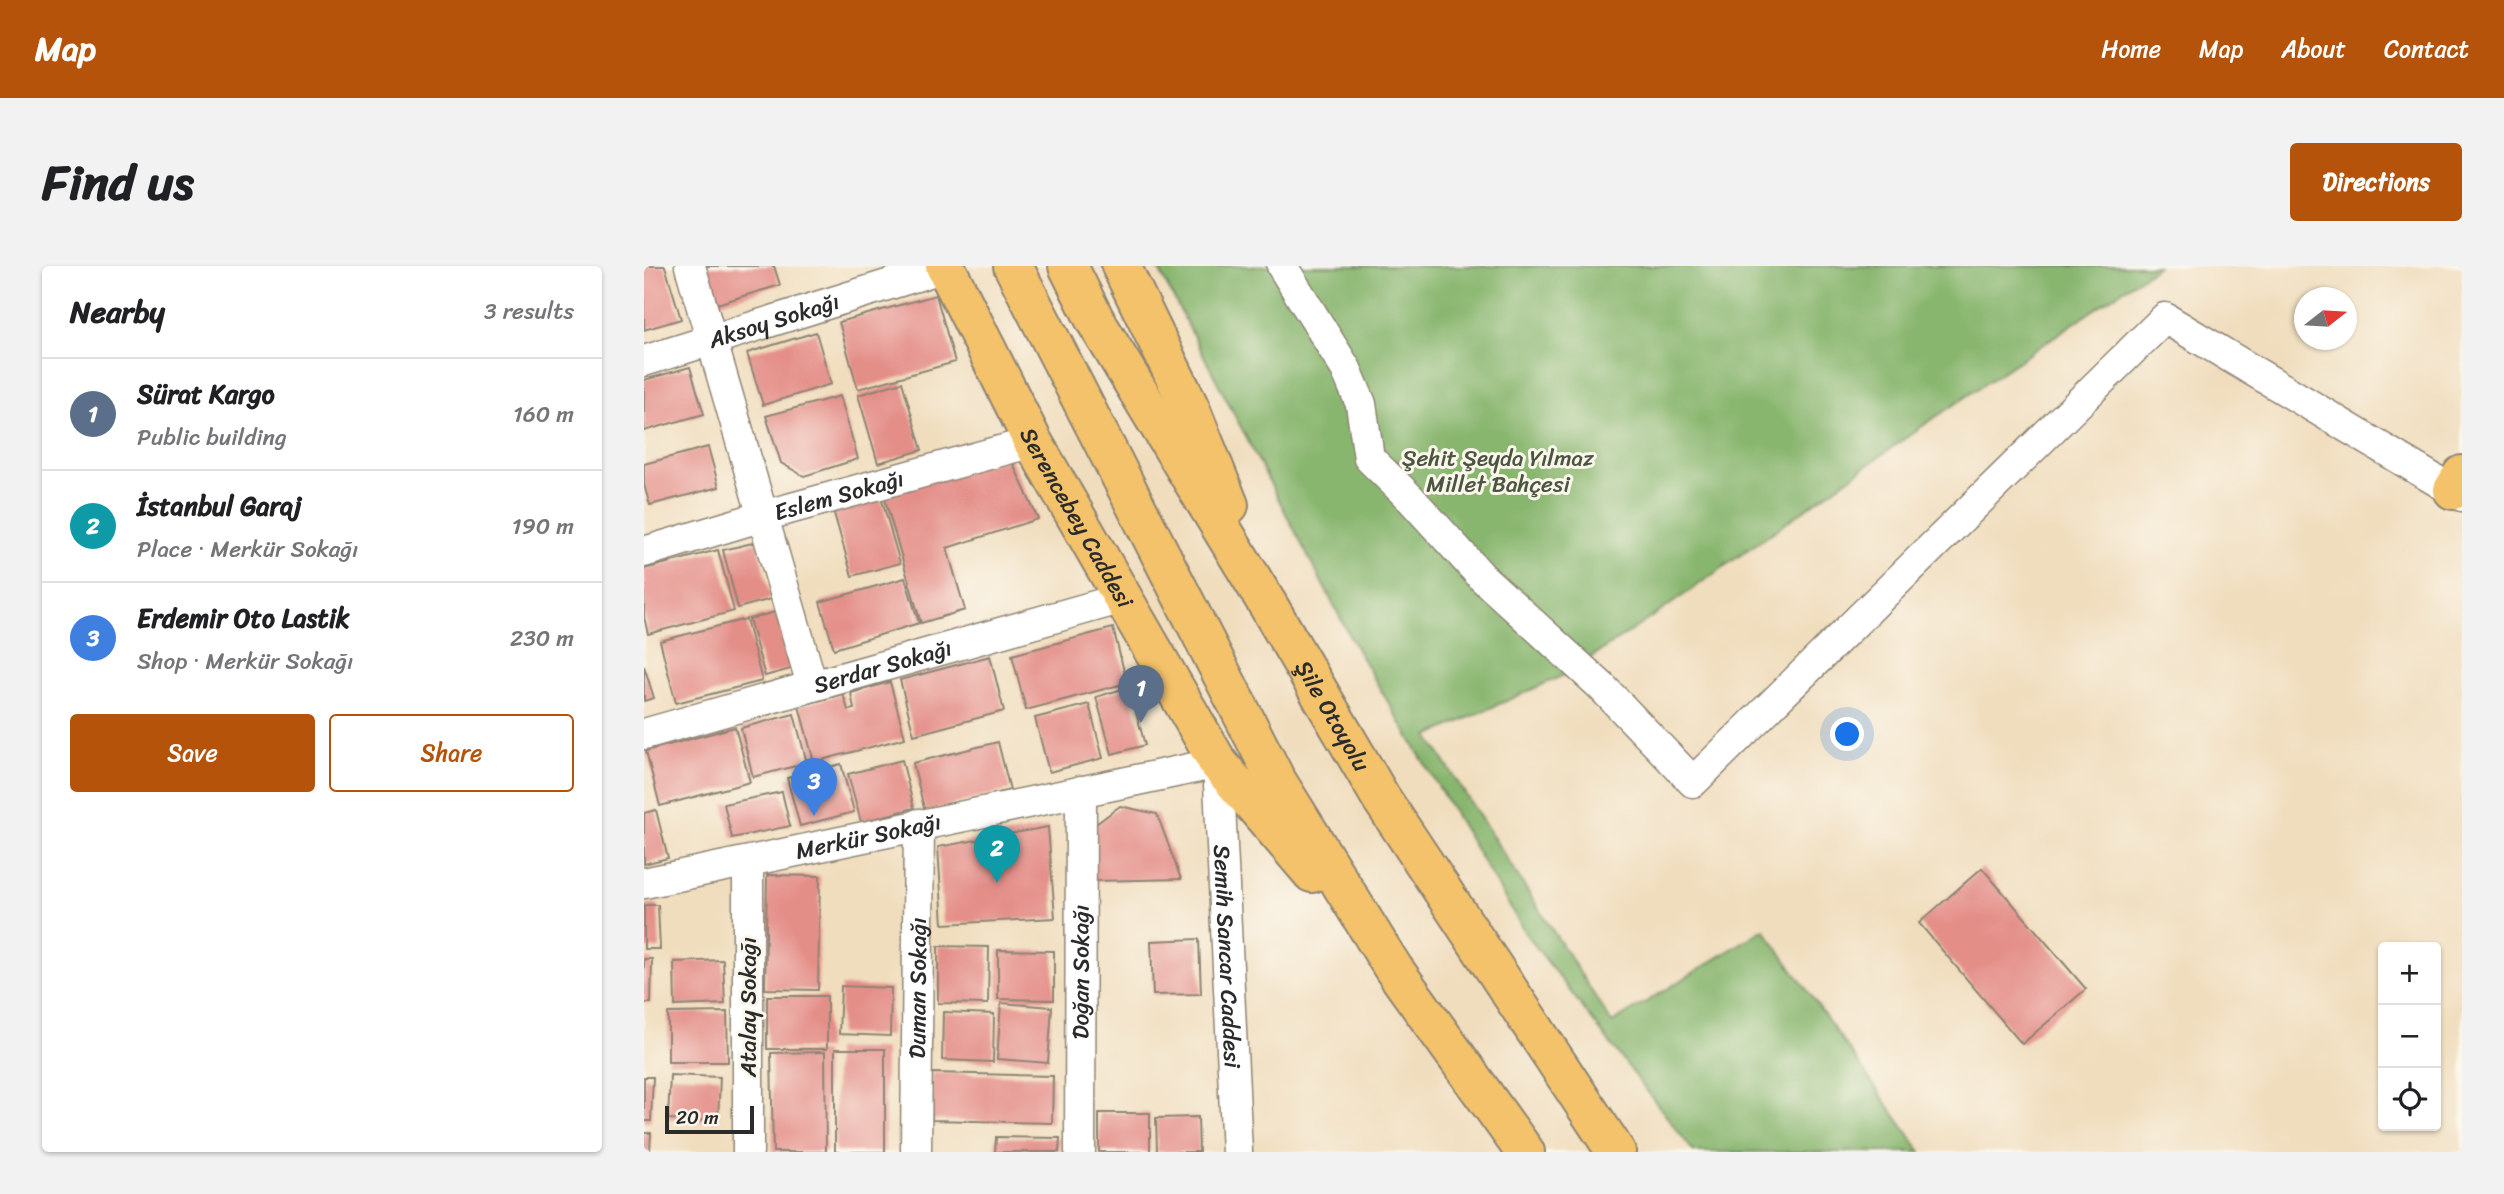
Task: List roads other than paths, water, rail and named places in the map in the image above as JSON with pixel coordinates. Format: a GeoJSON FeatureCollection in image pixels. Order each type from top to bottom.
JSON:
{"type":"FeatureCollection","features":[{"type":"Feature","properties":{"kind":"main road"},"geometry":{"type":"LineString","coordinates":[[1013,266],[1275,778],[1393,968],[1525,1152]]}},
{"type":"Feature","properties":{"kind":"main road","name":"Şile Otoyolu"},"geometry":{"type":"LineString","coordinates":[[1068,266],[1095,320],[1268,604],[1381,798],[1616,1152]]}},
{"type":"Feature","properties":{"kind":"main road"},"geometry":{"type":"LineString","coordinates":[[1121,266],[1190,408],[1268,604]]}},
{"type":"Feature","properties":{"kind":"main road","name":"Serencebey Caddesi"},"geometry":{"type":"LineString","coordinates":[[945,267],[1033,442],[1218,763],[1393,968]]}},
{"type":"Feature","properties":{"kind":"street"},"geometry":{"type":"LineString","coordinates":[[690,266],[812,685]]}},
{"type":"Feature","properties":{"kind":"street"},"geometry":{"type":"LineString","coordinates":[[1282,266],[1346,369],[1361,404],[1369,458],[1411,499],[1483,578],[1601,686],[1693,782],[2165,318],[2459,487]]}},
{"type":"Feature","properties":{"kind":"street","name":"Aksoy Sokağı"},"geometry":{"type":"LineString","coordinates":[[644,361],[945,267]]}},
{"type":"Feature","properties":{"kind":"street","name":"Eslem Sokağı"},"geometry":{"type":"LineString","coordinates":[[644,552],[763,516],[1033,442]]}},
{"type":"Feature","properties":{"kind":"street","name":"Serdar Sokağı"},"geometry":{"type":"LineString","coordinates":[[644,734],[1123,597]]}},
{"type":"Feature","properties":{"kind":"street","name":"Merkür Sokağı"},"geometry":{"type":"LineString","coordinates":[[644,883],[1218,763]]}},
{"type":"Feature","properties":{"kind":"street","name":"Semih Sancar Caddesi"},"geometry":{"type":"LineString","coordinates":[[1218,763],[1237,1152]]}},
{"type":"Feature","properties":{"kind":"street","name":"Doğan Sokağı"},"geometry":{"type":"LineString","coordinates":[[1080,1152],[1081,791]]}},
{"type":"Feature","properties":{"kind":"street","name":"Duman Sokağı"},"geometry":{"type":"LineString","coordinates":[[916,1152],[919,824]]}},
{"type":"Feature","properties":{"kind":"street","name":"Atalay Sokağı"},"geometry":{"type":"LineString","coordinates":[[748,862],[748,1152]]}},
{"type":"Feature","properties":{"kind":"place","name":"Sürat Kargo"},"geometry":{"type":"Point","coordinates":[1141,723]}},
{"type":"Feature","properties":{"kind":"place","name":"Erdemir Oto Lastik"},"geometry":{"type":"Point","coordinates":[814,816]}},
{"type":"Feature","properties":{"kind":"place","name":"İstanbul Garaj"},"geometry":{"type":"Point","coordinates":[997,883]}},
{"type":"Feature","properties":{"kind":"park label","name":"Şehit Şeyda Yılmaz Millet Bahçesi"},"geometry":{"type":"Point","coordinates":[1498,471]}}]}
